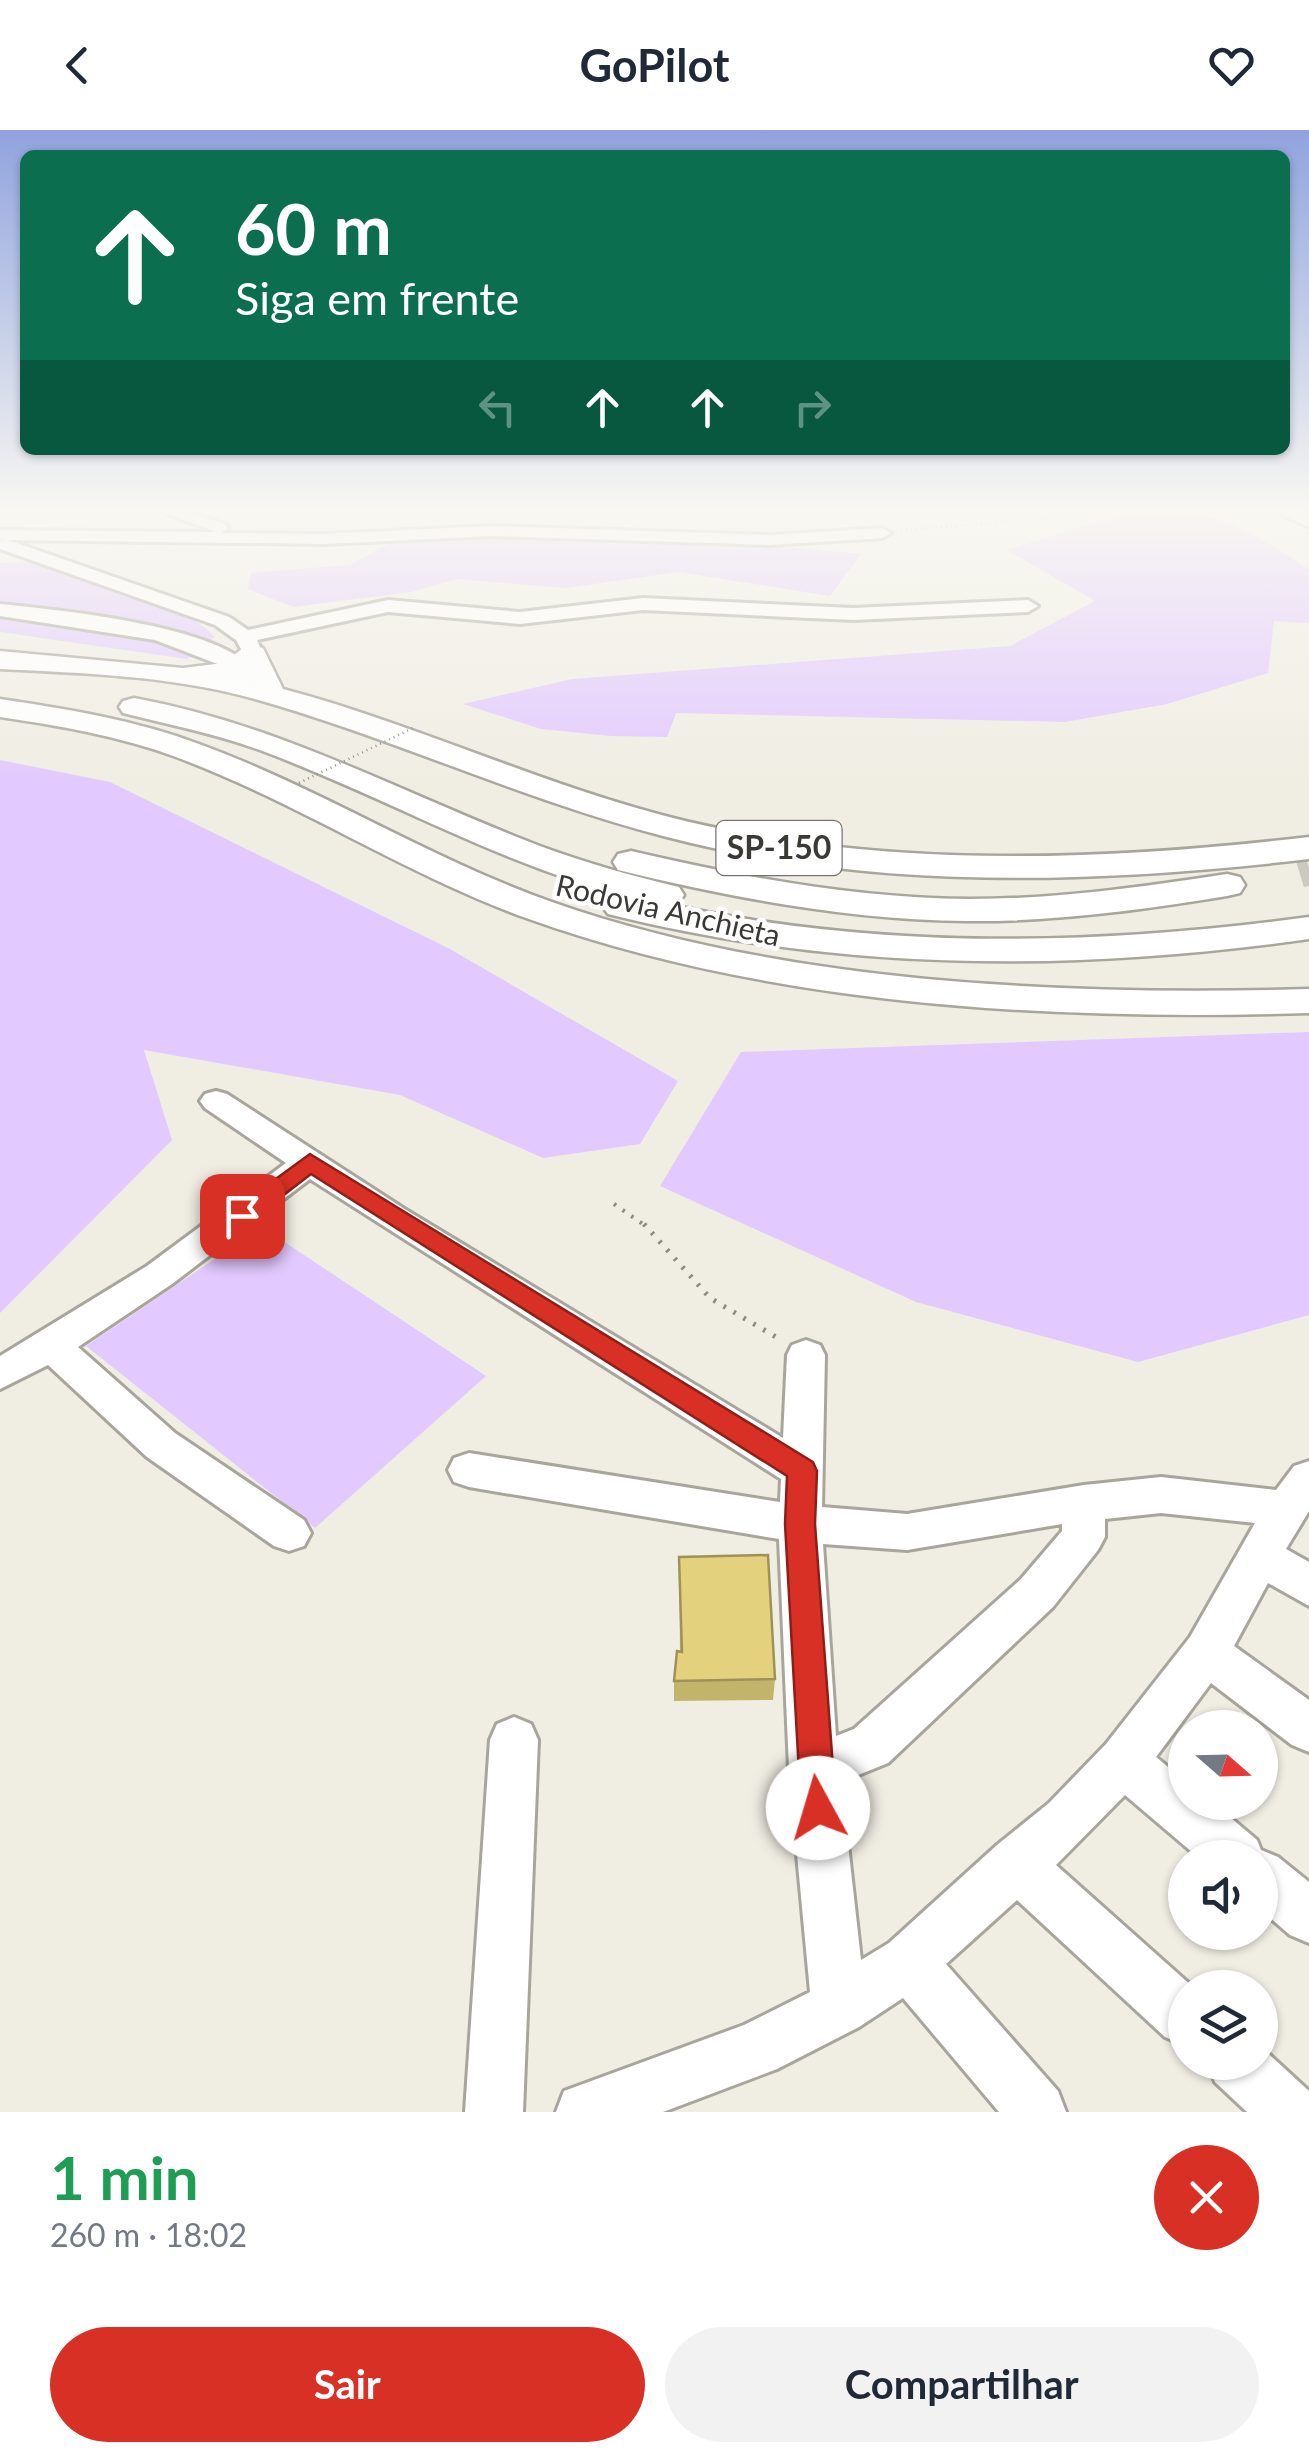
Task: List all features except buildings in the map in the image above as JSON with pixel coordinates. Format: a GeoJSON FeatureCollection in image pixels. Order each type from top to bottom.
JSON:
{"type":"FeatureCollection","features":[{"type":"Feature","properties":{"kind":"highway"},"geometry":{"type":"LineString","coordinates":[[155,674],[214,674],[246,653],[271,695]]}},
{"type":"Feature","properties":{"kind":"highway","name":"SP-150"},"geometry":{"type":"LineString","coordinates":[[0,660],[155,674],[271,695],[606,810],[750,844],[928,866],[1006,869],[1304,860]]}},
{"type":"Feature","properties":{"kind":"highway"},"geometry":{"type":"LineString","coordinates":[[0,668],[124,681],[280,714],[611,836],[710,863],[809,880],[1061,907]]}},
{"type":"Feature","properties":{"kind":"highway","name":"Rodovia Anchieta"},"geometry":{"type":"LineString","coordinates":[[0,689],[150,709],[222,728],[308,758],[536,856],[632,887],[718,908],[882,929],[1024,936],[1303,926]]}},
{"type":"Feature","properties":{"kind":"highway","name":"Rodovia Anchieta"},"geometry":{"type":"LineString","coordinates":[[0,699],[114,715],[212,740],[287,767],[552,887],[618,906],[790,939],[886,949],[1070,953],[1150,948],[1303,926]]}},
{"type":"Feature","properties":{"kind":"highway"},"geometry":{"type":"LineString","coordinates":[[0,708],[131,732],[210,759],[513,900],[675,949],[859,984],[1048,1000],[1205,1005],[1309,1001]]}},
{"type":"Feature","properties":{"kind":"highway"},"geometry":{"type":"LineString","coordinates":[[150,709],[196,710],[239,720],[348,758],[546,838],[680,874],[914,908],[1061,907],[1172,894],[1304,860]]}},
{"type":"Feature","properties":{"kind":"street"},"geometry":{"type":"LineString","coordinates":[[165,599],[222,621],[246,653]]}},
{"type":"Feature","properties":{"kind":"street"},"geometry":{"type":"LineString","coordinates":[[0,610],[60,616],[222,655],[246,653],[388,606],[520,618],[643,604],[853,614],[1028,606]]}},
{"type":"Feature","properties":{"kind":"street"},"geometry":{"type":"LineString","coordinates":[[216,1101],[408,1228],[802,1471]]}},
{"type":"Feature","properties":{"kind":"street"},"geometry":{"type":"LineString","coordinates":[[0,1374],[52,1346],[194,1252],[310,1162]]}},
{"type":"Feature","properties":{"kind":"street"},"geometry":{"type":"LineString","coordinates":[[52,1346],[162,1445],[289,1533]]}},
{"type":"Feature","properties":{"kind":"street"},"geometry":{"type":"LineString","coordinates":[[806,1356],[800,1524],[814,1769],[839,2007]]}},
{"type":"Feature","properties":{"kind":"street"},"geometry":{"type":"LineString","coordinates":[[469,1470],[800,1524],[907,1532],[937,1530],[1084,1502],[1298,1494]]}},
{"type":"Feature","properties":{"kind":"street"},"geometry":{"type":"LineString","coordinates":[[586,2112],[743,2054],[839,2007],[908,1962],[1067,1820],[1123,1761],[1206,1652],[1298,1494]]}},
{"type":"Feature","properties":{"kind":"street"},"geometry":{"type":"LineString","coordinates":[[814,1769],[871,1746],[1037,1593],[1083,1537],[1084,1502]]}},
{"type":"Feature","properties":{"kind":"street"},"geometry":{"type":"LineString","coordinates":[[1262,1556],[1309,1586]]}},
{"type":"Feature","properties":{"kind":"street"},"geometry":{"type":"LineString","coordinates":[[1206,1652],[1309,1729]]}},
{"type":"Feature","properties":{"kind":"street"},"geometry":{"type":"LineString","coordinates":[[494,2112],[514,1740]]}},
{"type":"Feature","properties":{"kind":"street"},"geometry":{"type":"LineString","coordinates":[[1123,1761],[1217,1840]]}},
{"type":"Feature","properties":{"kind":"street"},"geometry":{"type":"LineString","coordinates":[[1016,1863],[1168,2002]]}},
{"type":"Feature","properties":{"kind":"street"},"geometry":{"type":"LineString","coordinates":[[1278,1890],[1309,1916]]}},
{"type":"Feature","properties":{"kind":"street"},"geometry":{"type":"LineString","coordinates":[[908,1962],[1037,2112]]}},
{"type":"Feature","properties":{"kind":"street"},"geometry":{"type":"LineString","coordinates":[[1255,2080],[1290,2112]]}},
{"type":"Feature","properties":{"kind":"path"},"geometry":{"type":"LineString","coordinates":[[298,783],[415,727]]}},
{"type":"Feature","properties":{"kind":"path"},"geometry":{"type":"LineString","coordinates":[[614,1204],[648,1227],[710,1298],[806,1356]]}},
{"type":"Feature","properties":{"kind":"shaded area"},"geometry":{"type":"Polygon","coordinates":[[[0,599],[150,599],[183,614],[215,637],[187,659],[0,632],[0,599]]]}},
{"type":"Feature","properties":{"kind":"shaded area"},"geometry":{"type":"Polygon","coordinates":[[[274,599],[352,599],[293,607],[274,599]]]}},
{"type":"Feature","properties":{"kind":"shaded area"},"geometry":{"type":"Polygon","coordinates":[[[1092,599],[1309,599],[1309,623],[1274,621],[1268,673],[1167,704],[1065,722],[676,713],[667,737],[611,736],[541,729],[463,704],[572,679],[1010,646],[1095,601],[1092,599]]]}},
{"type":"Feature","properties":{"kind":"shaded area"},"geometry":{"type":"Polygon","coordinates":[[[0,760],[110,782],[448,948],[678,1081],[640,1144],[543,1158],[400,1095],[144,1050],[172,1140],[0,1313],[0,760]]]}},
{"type":"Feature","properties":{"kind":"shaded area"},"geometry":{"type":"Polygon","coordinates":[[[1309,1032],[1309,1315],[1138,1362],[916,1302],[660,1186],[741,1052],[1309,1032]]]}},
{"type":"Feature","properties":{"kind":"shaded area"},"geometry":{"type":"Polygon","coordinates":[[[262,1227],[486,1376],[315,1528],[86,1346],[262,1227]]]}},
{"type":"Feature","properties":{"kind":"tunnel"},"geometry":{"type":"LineString","coordinates":[[1299,871],[1309,868]]}},
{"type":"Feature","properties":{"kind":"route"},"geometry":{"type":"LineString","coordinates":[[242,1216],[310,1162],[391,1217],[802,1471],[800,1524],[818,1808]]}}]}
